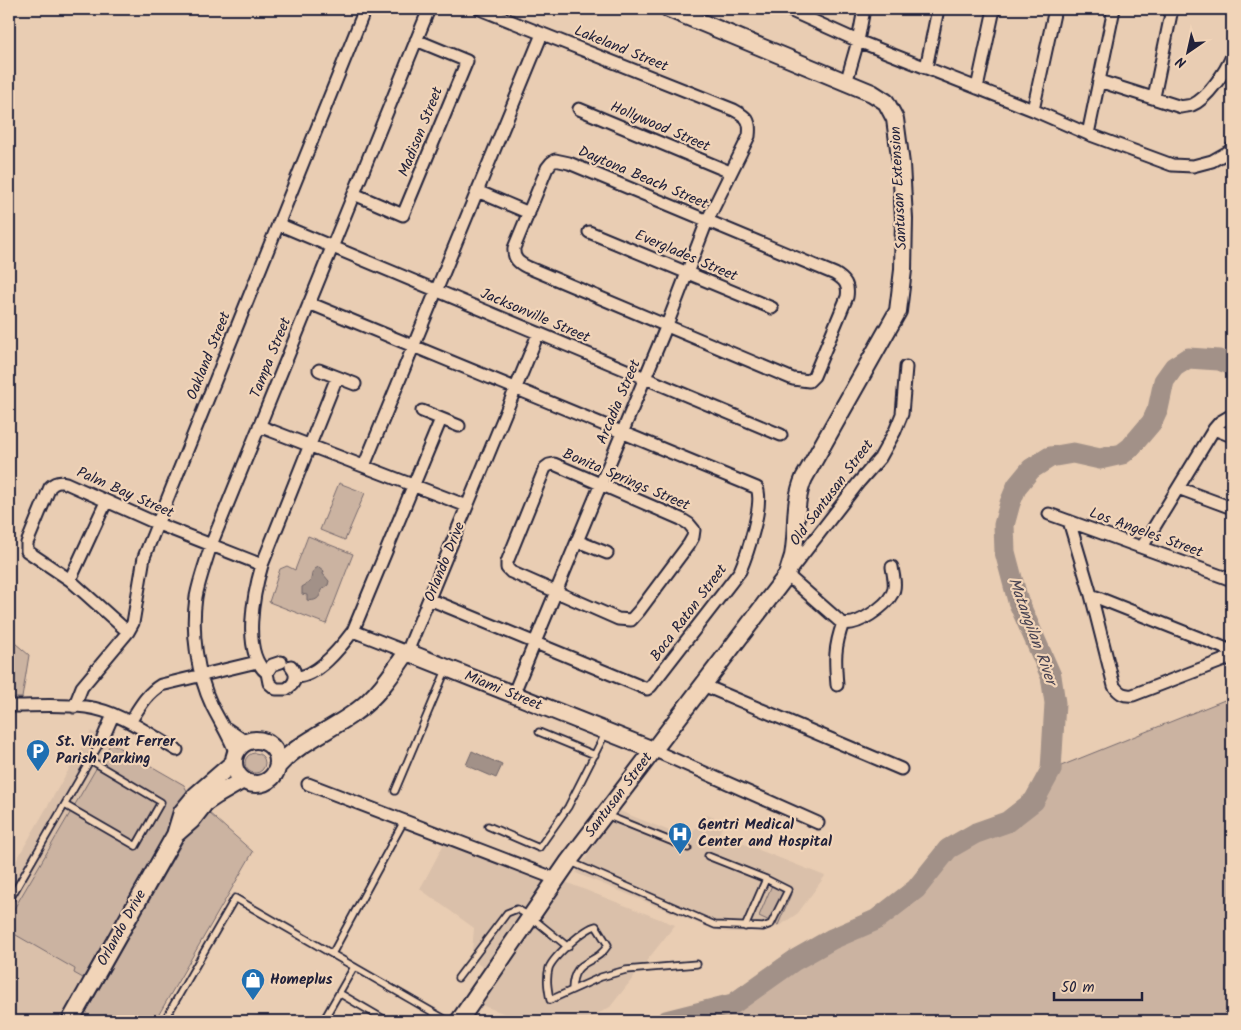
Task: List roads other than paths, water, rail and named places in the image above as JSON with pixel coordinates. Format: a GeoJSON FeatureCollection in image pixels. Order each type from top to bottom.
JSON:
{"type":"FeatureCollection","features":[{"type":"Feature","properties":{"kind":"street","name":"Oakland Street"},"geometry":{"type":"LineString","coordinates":[[74,707],[82,687],[128,632],[133,623],[144,557],[365,9]]}},
{"type":"Feature","properties":{"kind":"street","name":"Tampa Street"},"geometry":{"type":"LineString","coordinates":[[239,753],[234,735],[223,725],[212,706],[201,676],[195,626],[196,598],[211,545],[429,9]]}},
{"type":"Feature","properties":{"kind":"street","name":"Lakeland Street"},"geometry":{"type":"LineString","coordinates":[[480,9],[734,110],[742,114],[749,121]]}},
{"type":"Feature","properties":{"kind":"street","name":"Santusan Extension"},"geometry":{"type":"LineString","coordinates":[[669,9],[872,93],[886,102],[895,119],[901,164],[904,219],[903,270],[898,312],[804,478],[799,490],[793,556],[787,575]]}},
{"type":"Feature","properties":{"kind":"street"},"geometry":{"type":"LineString","coordinates":[[788,9],[858,41],[1033,110],[1088,134],[1172,165],[1193,166],[1212,161],[1232,148]]}},
{"type":"Feature","properties":{"kind":"street"},"geometry":{"type":"LineString","coordinates":[[846,83],[858,41],[864,9]]}},
{"type":"Feature","properties":{"kind":"street"},"geometry":{"type":"LineString","coordinates":[[926,68],[938,9]]}},
{"type":"Feature","properties":{"kind":"street"},"geometry":{"type":"LineString","coordinates":[[977,88],[994,9]]}},
{"type":"Feature","properties":{"kind":"street"},"geometry":{"type":"LineString","coordinates":[[1033,110],[1054,9]]}},
{"type":"Feature","properties":{"kind":"street"},"geometry":{"type":"LineString","coordinates":[[1088,134],[1114,9]]}},
{"type":"Feature","properties":{"kind":"street"},"geometry":{"type":"LineString","coordinates":[[1154,97],[1172,9]]}},
{"type":"Feature","properties":{"kind":"street"},"geometry":{"type":"LineString","coordinates":[[364,466],[542,34]]}},
{"type":"Feature","properties":{"kind":"street","name":"Madison Street"},"geometry":{"type":"LineString","coordinates":[[354,194],[404,214],[467,61],[416,40]]}},
{"type":"Feature","properties":{"kind":"street"},"geometry":{"type":"LineString","coordinates":[[1099,81],[1181,107],[1194,105],[1225,72],[1232,56]]}},
{"type":"Feature","properties":{"kind":"street","name":"Hollywood Street"},"geometry":{"type":"LineString","coordinates":[[579,109],[730,172]]}},
{"type":"Feature","properties":{"kind":"street","name":"Arcadia Street"},"geometry":{"type":"LineString","coordinates":[[513,694],[667,325],[707,221],[749,136],[749,121]]}},
{"type":"Feature","properties":{"kind":"street","name":"Daytona Beach Street"},"geometry":{"type":"LineString","coordinates":[[555,160],[569,163],[707,221],[835,274],[847,284],[847,297],[814,376],[809,381],[794,379],[527,267],[516,260],[514,254],[514,248],[548,168],[555,160]]}},
{"type":"Feature","properties":{"kind":"street"},"geometry":{"type":"LineString","coordinates":[[477,191],[529,213]]}},
{"type":"Feature","properties":{"kind":"street","name":"Jacksonville Street"},"geometry":{"type":"LineString","coordinates":[[278,224],[781,435]]}},
{"type":"Feature","properties":{"kind":"street","name":"Everglades Street"},"geometry":{"type":"LineString","coordinates":[[589,232],[772,308]]}},
{"type":"Feature","properties":{"kind":"street","name":"Boca Raton Street"},"geometry":{"type":"LineString","coordinates":[[309,303],[757,488],[759,494],[756,518],[742,565],[731,584],[652,686],[647,689],[429,599]]}},
{"type":"Feature","properties":{"kind":"street","name":"Orlando Drive"},"geometry":{"type":"LineString","coordinates":[[278,766],[297,748],[320,736],[356,712],[385,684],[407,652],[538,334]]}},
{"type":"Feature","properties":{"kind":"street","name":"Old Santusan Street"},"geometry":{"type":"LineString","coordinates":[[787,575],[859,482],[880,458],[902,414],[906,367]]}},
{"type":"Feature","properties":{"kind":"street"},"geometry":{"type":"LineString","coordinates":[[319,370],[355,384]]}},
{"type":"Feature","properties":{"kind":"street"},"geometry":{"type":"LineString","coordinates":[[267,673],[257,662],[253,642],[252,604],[255,587],[262,564],[337,377]]}},
{"type":"Feature","properties":{"kind":"street"},"geometry":{"type":"LineString","coordinates":[[422,411],[459,426]]}},
{"type":"Feature","properties":{"kind":"street"},"geometry":{"type":"LineString","coordinates":[[1142,546],[1214,429],[1220,422],[1232,416]]}},
{"type":"Feature","properties":{"kind":"street"},"geometry":{"type":"LineString","coordinates":[[295,677],[311,674],[341,646],[353,631],[442,419]]}},
{"type":"Feature","properties":{"kind":"street"},"geometry":{"type":"LineString","coordinates":[[260,426],[467,506]]}},
{"type":"Feature","properties":{"kind":"street"},"geometry":{"type":"LineString","coordinates":[[1214,429],[1232,436]]}},
{"type":"Feature","properties":{"kind":"street","name":"Bonita Springs Street"},"geometry":{"type":"LineString","coordinates":[[554,464],[681,519],[694,530],[693,537],[631,620],[618,619],[556,591],[511,572],[507,568],[507,562],[545,468],[549,465],[554,464]]}},
{"type":"Feature","properties":{"kind":"street","name":"Palm Bay Street"},"geometry":{"type":"LineString","coordinates":[[128,632],[70,580],[31,555],[26,547],[50,487],[54,483],[66,483],[158,524],[262,564]]}},
{"type":"Feature","properties":{"kind":"street"},"geometry":{"type":"LineString","coordinates":[[1178,488],[1232,508]]}},
{"type":"Feature","properties":{"kind":"street"},"geometry":{"type":"LineString","coordinates":[[70,580],[106,502]]}},
{"type":"Feature","properties":{"kind":"street","name":"Los Angeles Street"},"geometry":{"type":"LineString","coordinates":[[1049,514],[1232,580]]}},
{"type":"Feature","properties":{"kind":"street"},"geometry":{"type":"LineString","coordinates":[[1069,521],[1091,595],[1114,686],[1118,692],[1125,696],[1133,695],[1232,657]]}},
{"type":"Feature","properties":{"kind":"street"},"geometry":{"type":"LineString","coordinates":[[577,541],[607,554]]}},
{"type":"Feature","properties":{"kind":"street"},"geometry":{"type":"LineString","coordinates":[[843,623],[860,620],[885,604],[894,589],[892,567]]}},
{"type":"Feature","properties":{"kind":"street"},"geometry":{"type":"LineString","coordinates":[[787,575],[843,623]]}},
{"type":"Feature","properties":{"kind":"street","name":"Santusan Street"},"geometry":{"type":"LineString","coordinates":[[459,1021],[569,861],[787,575]]}},
{"type":"Feature","properties":{"kind":"street"},"geometry":{"type":"LineString","coordinates":[[1091,595],[1232,651]]}},
{"type":"Feature","properties":{"kind":"street"},"geometry":{"type":"LineString","coordinates":[[837,685],[834,654],[843,623]]}},
{"type":"Feature","properties":{"kind":"street","name":"Miami Street"},"geometry":{"type":"LineString","coordinates":[[353,631],[653,750]]}},
{"type":"Feature","properties":{"kind":"street"},"geometry":{"type":"LineString","coordinates":[[130,722],[146,696],[161,686],[257,662]]}},
{"type":"Feature","properties":{"kind":"street"},"geometry":{"type":"LineString","coordinates":[[286,664],[294,671],[295,677],[289,688],[279,690],[270,685],[267,680],[267,673],[272,665],[286,664]]}},
{"type":"Feature","properties":{"kind":"street"},"geometry":{"type":"LineString","coordinates":[[703,685],[901,769]]}},
{"type":"Feature","properties":{"kind":"street"},"geometry":{"type":"LineString","coordinates":[[9,706],[86,707],[130,722],[177,750]]}},
{"type":"Feature","properties":{"kind":"street"},"geometry":{"type":"LineString","coordinates":[[103,738],[113,715]]}},
{"type":"Feature","properties":{"kind":"street"},"geometry":{"type":"LineString","coordinates":[[258,740],[270,745],[274,750],[278,760],[276,773],[264,782],[250,783],[243,780],[235,769],[239,753],[258,740]]}},
{"type":"Feature","properties":{"kind":"street","name":"Orlando Drive"},"geometry":{"type":"LineString","coordinates":[[274,750],[297,748]]}},
{"type":"Feature","properties":{"kind":"street"},"geometry":{"type":"LineString","coordinates":[[653,750],[818,823]]}},
{"type":"Feature","properties":{"kind":"street","name":"Orlando Drive"},"geometry":{"type":"LineString","coordinates":[[70,1021],[175,834],[182,812],[196,794],[239,753]]}},
{"type":"Feature","properties":{"kind":"street","name":"Orlando Drive"},"geometry":{"type":"LineString","coordinates":[[175,834],[191,821],[205,803],[243,780]]}},
{"type":"Feature","properties":{"kind":"street"},"geometry":{"type":"LineString","coordinates":[[308,784],[556,879]]}},
{"type":"Feature","properties":{"kind":"lane"},"geometry":{"type":"LineString","coordinates":[[395,791],[446,668]]}},
{"type":"Feature","properties":{"kind":"lane"},"geometry":{"type":"LineString","coordinates":[[539,732],[595,755]]}},
{"type":"Feature","properties":{"kind":"lane"},"geometry":{"type":"LineString","coordinates":[[488,826],[539,848],[568,807],[606,732]]}},
{"type":"Feature","properties":{"kind":"lane"},"geometry":{"type":"LineString","coordinates":[[9,901],[103,738]]}},
{"type":"Feature","properties":{"kind":"lane"},"geometry":{"type":"LineString","coordinates":[[65,805],[136,846],[161,802],[90,760]]}},
{"type":"Feature","properties":{"kind":"lane"},"geometry":{"type":"LineString","coordinates":[[605,814],[688,848]]}},
{"type":"Feature","properties":{"kind":"lane"},"geometry":{"type":"LineString","coordinates":[[332,954],[404,821]]}},
{"type":"Feature","properties":{"kind":"lane"},"geometry":{"type":"LineString","coordinates":[[569,861],[715,925],[763,926],[771,924],[788,890],[766,879],[708,856]]}},
{"type":"Feature","properties":{"kind":"lane"},"geometry":{"type":"LineString","coordinates":[[746,926],[766,879]]}},
{"type":"Feature","properties":{"kind":"lane"},"geometry":{"type":"LineString","coordinates":[[164,1021],[235,898],[448,1021]]}},
{"type":"Feature","properties":{"kind":"lane"},"geometry":{"type":"LineString","coordinates":[[458,978],[507,913],[516,909],[531,917],[568,946]]}},
{"type":"Feature","properties":{"kind":"lane"},"geometry":{"type":"LineString","coordinates":[[572,990],[572,980],[577,968],[604,951],[608,945],[596,926],[590,927],[568,946],[550,966],[547,984],[550,1000],[601,977],[626,970],[697,964]]}},
{"type":"Feature","properties":{"kind":"lane"},"geometry":{"type":"LineString","coordinates":[[323,1021],[354,967]]}},
{"type":"Feature","properties":{"kind":"lane"},"geometry":{"type":"LineString","coordinates":[[339,993],[387,1021]]}},
{"type":"Feature","properties":{"kind":"waterway","name":"Matangilan River"},"geometry":{"type":"LineString","coordinates":[[666,1021],[733,1004],[795,960],[832,939],[876,920],[916,889],[948,849],[976,833],[1007,822],[1034,801],[1051,770],[1055,703],[1051,676],[1018,601],[1005,552],[1004,525],[1017,486],[1031,469],[1050,457],[1073,453],[1100,459],[1122,454],[1130,448],[1152,422],[1158,409],[1164,381],[1174,367],[1188,358],[1219,360],[1232,365]]}},
{"type":"Feature","properties":{"kind":"place","name":"St. Vincent Ferrer Parish Parking"},"geometry":{"type":"Point","coordinates":[38,772]}},
{"type":"Feature","properties":{"kind":"place","name":"Gentri Medical Center and Hospital"},"geometry":{"type":"Point","coordinates":[680,855]}},
{"type":"Feature","properties":{"kind":"place","name":"Homeplus"},"geometry":{"type":"Point","coordinates":[253,1001]}}]}
